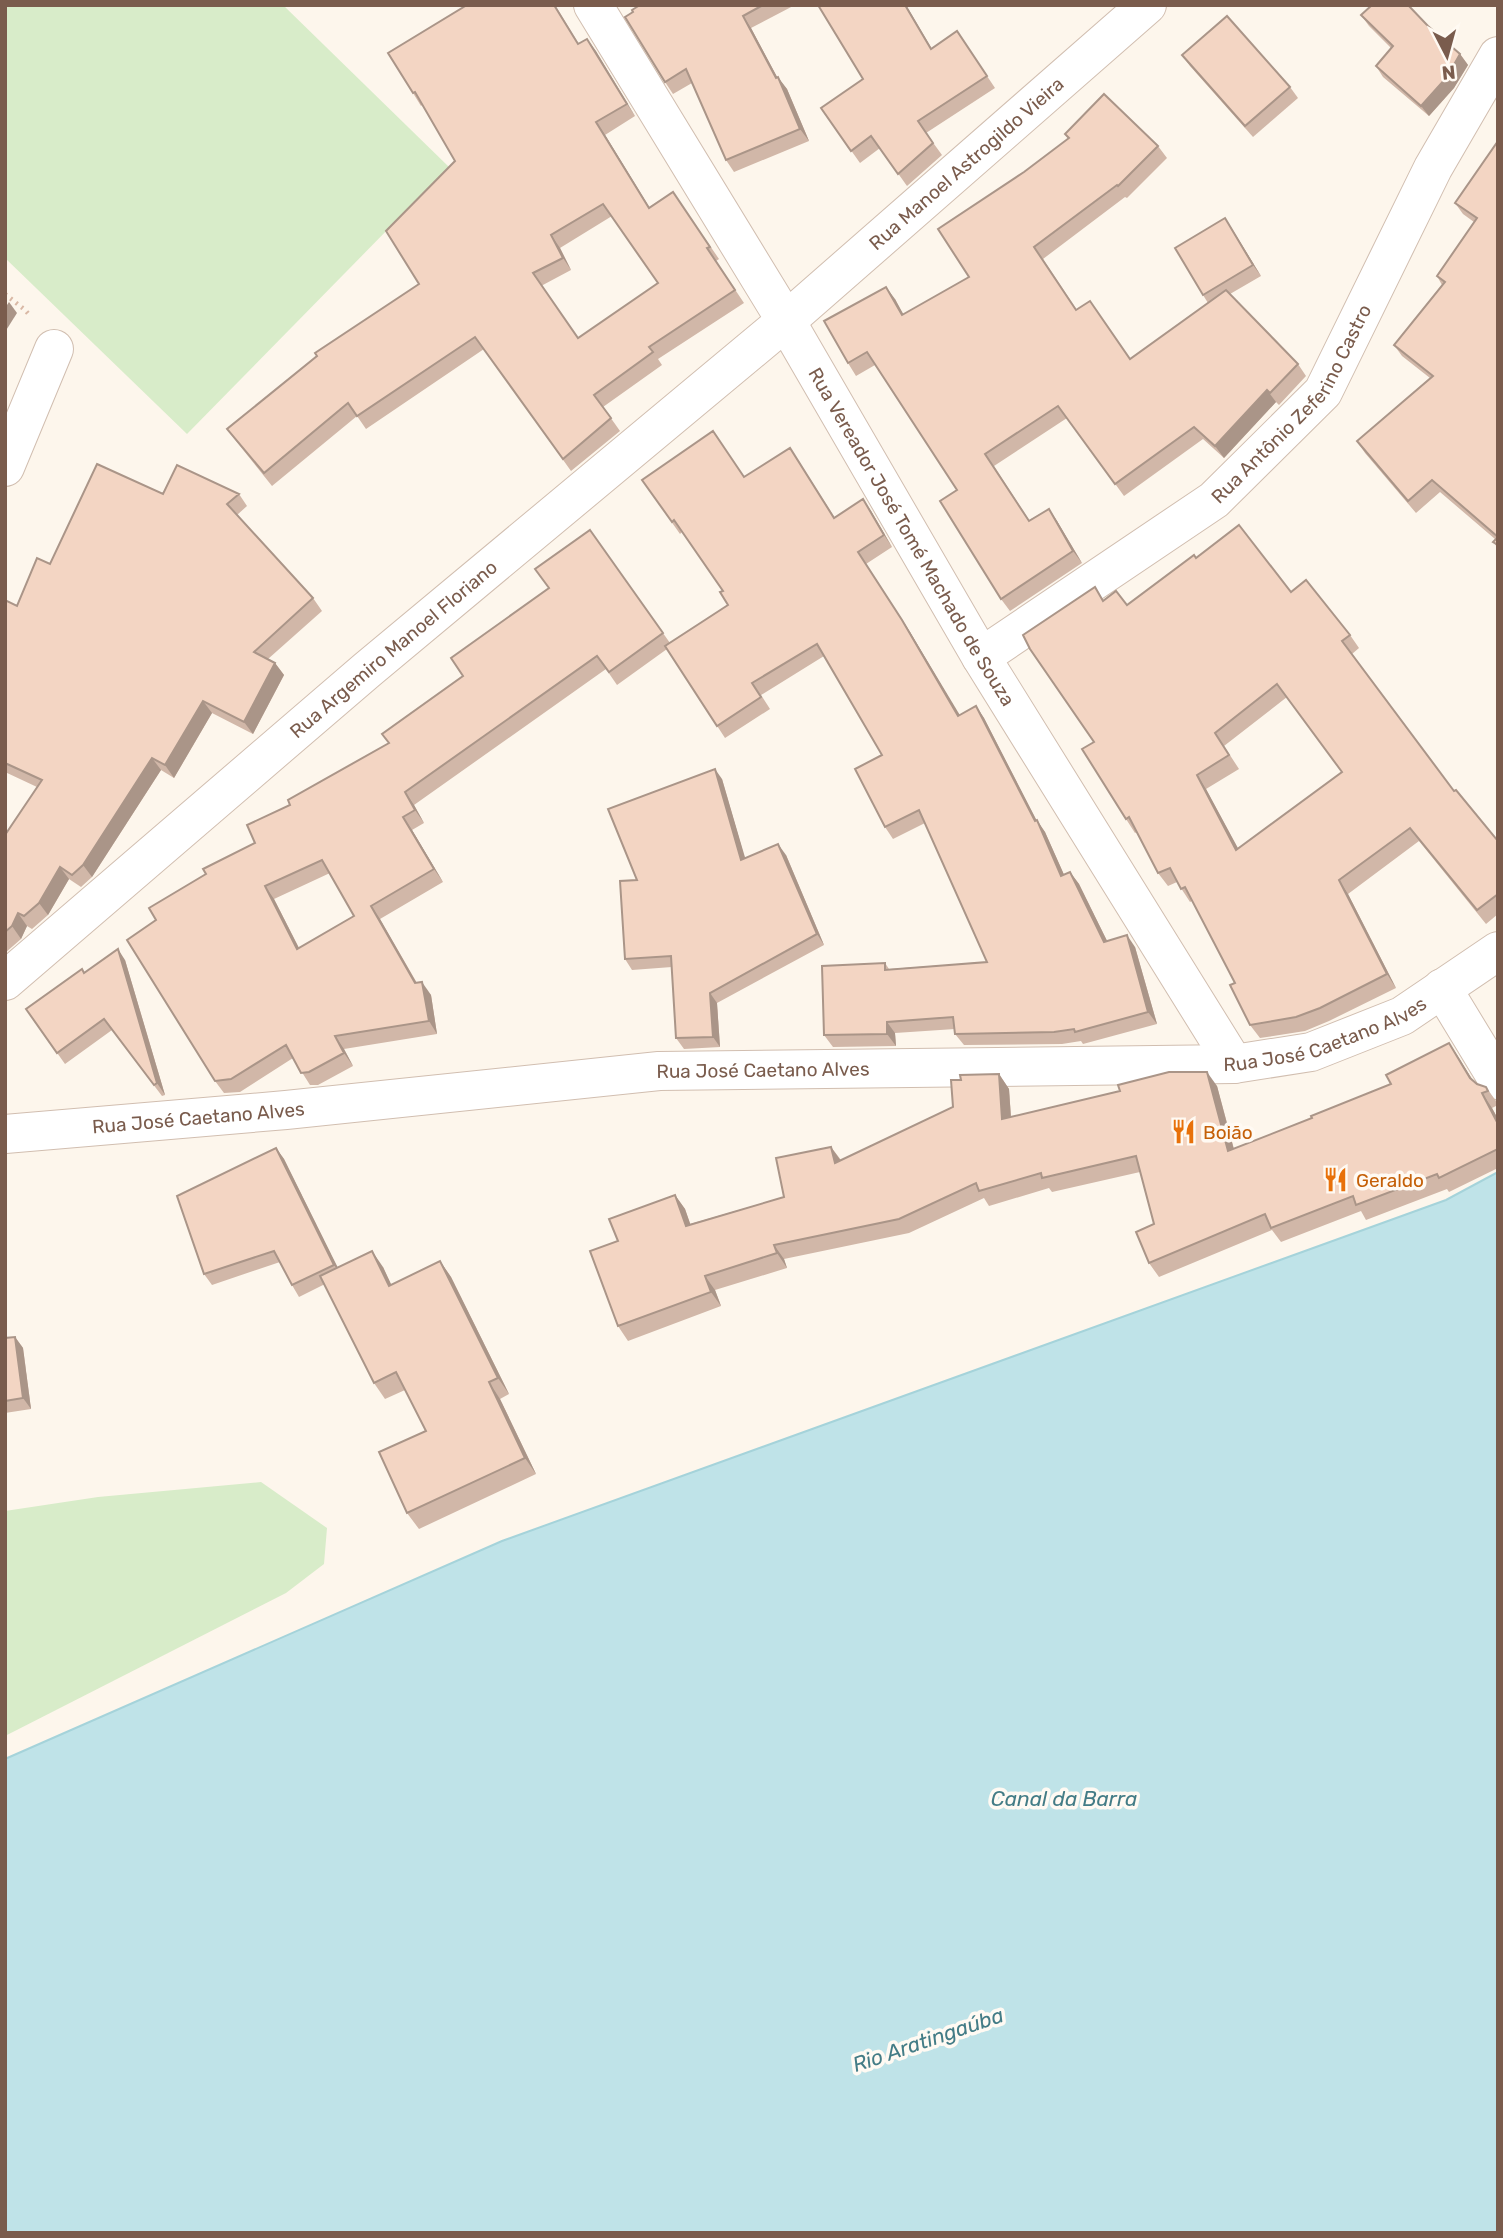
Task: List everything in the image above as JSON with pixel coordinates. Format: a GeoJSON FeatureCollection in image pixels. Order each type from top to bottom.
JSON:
{"type":"FeatureCollection","features":[{"type":"Feature","properties":{"kind":"street","name":"Rua Vereador José Tomé Machado de Souza"},"geometry":{"type":"LineString","coordinates":[[593,5],[786,321],[981,657],[1234,1064]]}},
{"type":"Feature","properties":{"kind":"street","name":"Rua Manoel Astrogildo Vieira"},"geometry":{"type":"LineString","coordinates":[[786,321],[1147,5]]}},
{"type":"Feature","properties":{"kind":"street","name":"Rua Antônio Zeferino Castro"},"geometry":{"type":"LineString","coordinates":[[981,657],[1213,500],[1323,392],[1433,167],[1498,55]]}},
{"type":"Feature","properties":{"kind":"street","name":"Rua Argemiro Manoel Floriano"},"geometry":{"type":"LineString","coordinates":[[5,981],[367,670],[786,321]]}},
{"type":"Feature","properties":{"kind":"street"},"geometry":{"type":"LineString","coordinates":[[5,467],[54,349]]}},
{"type":"Feature","properties":{"kind":"street","name":"Rua José Caetano Alves"},"geometry":{"type":"LineString","coordinates":[[5,1134],[286,1110],[659,1071],[1234,1064],[1311,1052],[1402,1016],[1498,951]]}},
{"type":"Feature","properties":{"kind":"street"},"geometry":{"type":"LineString","coordinates":[[1442,988],[1498,1080]]}},
{"type":"Feature","properties":{"kind":"green space"},"geometry":{"type":"Polygon","coordinates":[[[5,5],[283,5],[449,167],[187,434],[5,258],[5,5]]]}},
{"type":"Feature","properties":{"kind":"green space"},"geometry":{"type":"Polygon","coordinates":[[[261,1482],[327,1528],[324,1564],[286,1593],[5,1736],[5,1511],[98,1497],[261,1482]]]}},
{"type":"Feature","properties":{"kind":"water","name":"Canal da Barra"},"geometry":{"type":"Polygon","coordinates":[[[1498,1172],[1498,2233],[5,2233],[5,1759],[502,1541],[1446,1200],[1498,1172]]]}},
{"type":"Feature","properties":{"kind":"building"},"geometry":{"type":"Polygon","coordinates":[[[467,5],[554,5],[578,44],[587,39],[627,104],[596,122],[649,208],[673,192],[735,290],[649,347],[653,352],[594,395],[611,418],[563,459],[475,337],[357,416],[348,403],[264,473],[227,429],[317,356],[315,353],[419,284],[386,231],[455,161],[415,92],[413,93],[388,53],[467,5]],[[603,204],[551,235],[563,258],[533,273],[578,338],[658,283],[603,204]]]}},
{"type":"Feature","properties":{"kind":"building"},"geometry":{"type":"Polygon","coordinates":[[[640,5],[763,5],[743,16],[776,78],[778,77],[800,129],[726,160],[686,69],[665,82],[625,17],[640,5]]]}},
{"type":"Feature","properties":{"kind":"building"},"geometry":{"type":"Polygon","coordinates":[[[818,5],[905,5],[931,49],[957,31],[987,76],[918,121],[933,143],[898,174],[871,136],[851,151],[821,108],[863,79],[818,5]]]}},
{"type":"Feature","properties":{"kind":"building"},"geometry":{"type":"Polygon","coordinates":[[[1372,5],[1408,5],[1460,54],[1447,77],[1421,106],[1376,66],[1393,46],[1361,15],[1372,5]]]}},
{"type":"Feature","properties":{"kind":"building"},"geometry":{"type":"Polygon","coordinates":[[[1227,16],[1290,87],[1245,126],[1182,55],[1227,16]]]}},
{"type":"Feature","properties":{"kind":"building"},"geometry":{"type":"Polygon","coordinates":[[[1104,94],[1158,146],[1118,186],[1034,247],[1076,310],[1090,301],[1130,359],[1226,290],[1298,364],[1270,393],[1267,390],[1215,446],[1194,427],[1115,484],[1058,406],[985,454],[1029,521],[1049,509],[1073,551],[1001,599],[940,501],[957,490],[867,352],[848,363],[824,321],[886,287],[902,315],[969,277],[938,229],[1024,172],[1069,138],[1065,134],[1104,94]]]}},
{"type":"Feature","properties":{"kind":"building"},"geometry":{"type":"Polygon","coordinates":[[[1498,141],[1498,537],[1432,480],[1408,501],[1357,441],[1433,376],[1394,345],[1445,282],[1437,276],[1477,218],[1455,203],[1498,141]]]}},
{"type":"Feature","properties":{"kind":"building"},"geometry":{"type":"Polygon","coordinates":[[[1225,218],[1253,265],[1203,295],[1175,248],[1225,218]]]}},
{"type":"Feature","properties":{"kind":"building"},"geometry":{"type":"Polygon","coordinates":[[[713,431],[744,477],[790,448],[834,518],[863,499],[884,535],[858,552],[902,620],[958,716],[976,706],[1035,821],[1037,820],[1061,876],[1070,872],[1104,942],[1127,935],[1148,1012],[1075,1032],[1074,1029],[1054,1032],[955,1034],[953,1017],[887,1022],[887,1034],[824,1035],[822,966],[885,963],[885,970],[987,962],[919,810],[885,827],[855,769],[882,755],[817,644],[752,683],[761,697],[717,726],[665,646],[728,605],[720,592],[723,591],[674,520],[672,522],[642,480],[713,431]]]}},
{"type":"Feature","properties":{"kind":"building"},"geometry":{"type":"Polygon","coordinates":[[[97,464],[163,494],[177,465],[239,494],[227,504],[313,598],[254,652],[275,663],[244,722],[203,701],[165,765],[152,758],[83,865],[72,875],[60,867],[39,903],[24,916],[18,913],[12,926],[5,932],[5,835],[42,780],[5,763],[5,600],[17,606],[37,558],[50,564],[97,464]]]}},
{"type":"Feature","properties":{"kind":"building"},"geometry":{"type":"Polygon","coordinates":[[[1239,525],[1291,592],[1306,580],[1350,635],[1342,641],[1454,791],[1456,790],[1498,841],[1498,894],[1477,910],[1410,828],[1339,880],[1387,974],[1320,1008],[1296,1017],[1250,1025],[1230,985],[1235,983],[1185,887],[1181,889],[1170,868],[1158,873],[1129,817],[1126,819],[1082,749],[1094,742],[1023,635],[1095,587],[1103,601],[1116,591],[1127,605],[1194,555],[1196,558],[1239,525]],[[1277,684],[1215,733],[1229,755],[1197,775],[1236,850],[1342,772],[1277,684]]]}},
{"type":"Feature","properties":{"kind":"building"},"geometry":{"type":"Polygon","coordinates":[[[590,530],[663,633],[609,672],[597,656],[405,792],[415,810],[403,817],[434,869],[371,906],[415,983],[422,982],[429,1021],[335,1036],[344,1053],[309,1072],[301,1073],[286,1045],[231,1079],[215,1081],[127,940],[156,920],[149,908],[206,874],[203,869],[255,843],[247,825],[290,805],[288,800],[389,743],[382,734],[463,676],[451,658],[549,588],[535,569],[590,530]],[[322,860],[265,886],[297,949],[354,916],[322,860]]]}},
{"type":"Feature","properties":{"kind":"building"},"geometry":{"type":"Polygon","coordinates":[[[715,769],[741,860],[778,844],[817,934],[710,993],[713,1037],[676,1038],[671,956],[625,959],[620,881],[637,880],[608,809],[715,769]]]}},
{"type":"Feature","properties":{"kind":"building"},"geometry":{"type":"Polygon","coordinates":[[[118,949],[157,1083],[154,1085],[104,1019],[57,1053],[26,1009],[82,969],[84,973],[118,949]]]}},
{"type":"Feature","properties":{"kind":"building"},"geometry":{"type":"Polygon","coordinates":[[[1449,1043],[1470,1078],[1488,1091],[1482,1093],[1498,1124],[1498,1149],[1439,1178],[1437,1174],[1356,1205],[1353,1196],[1271,1228],[1265,1214],[1149,1263],[1136,1232],[1154,1224],[1136,1156],[1042,1178],[1041,1173],[979,1191],[976,1183],[899,1219],[774,1245],[777,1253],[705,1276],[711,1292],[618,1326],[590,1251],[618,1241],[609,1219],[675,1195],[686,1226],[784,1197],[776,1158],[831,1147],[835,1163],[953,1107],[951,1080],[961,1080],[960,1075],[999,1074],[1002,1119],[1120,1091],[1118,1085],[1169,1072],[1207,1072],[1228,1151],[1391,1084],[1386,1075],[1449,1043]]]}},
{"type":"Feature","properties":{"kind":"building"},"geometry":{"type":"Polygon","coordinates":[[[276,1148],[334,1265],[292,1285],[274,1251],[204,1274],[177,1196],[276,1148]]]}},
{"type":"Feature","properties":{"kind":"building"},"geometry":{"type":"Polygon","coordinates":[[[372,1251],[389,1286],[440,1261],[498,1378],[489,1382],[525,1458],[407,1513],[379,1452],[426,1431],[396,1372],[374,1383],[320,1276],[372,1251]]]}},
{"type":"Feature","properties":{"kind":"building"},"geometry":{"type":"Polygon","coordinates":[[[15,1337],[23,1398],[5,1401],[5,1338],[15,1337]]]}},
{"type":"Feature","properties":{"kind":"place","name":"Boião"},"geometry":{"type":"Point","coordinates":[1183,1132]}},
{"type":"Feature","properties":{"kind":"place","name":"Geraldo"},"geometry":{"type":"Point","coordinates":[1336,1180]}},
{"type":"Feature","properties":{"kind":"water label","name":"Rio Aratingaúba"},"geometry":{"type":"Point","coordinates":[928,2040]}}]}
